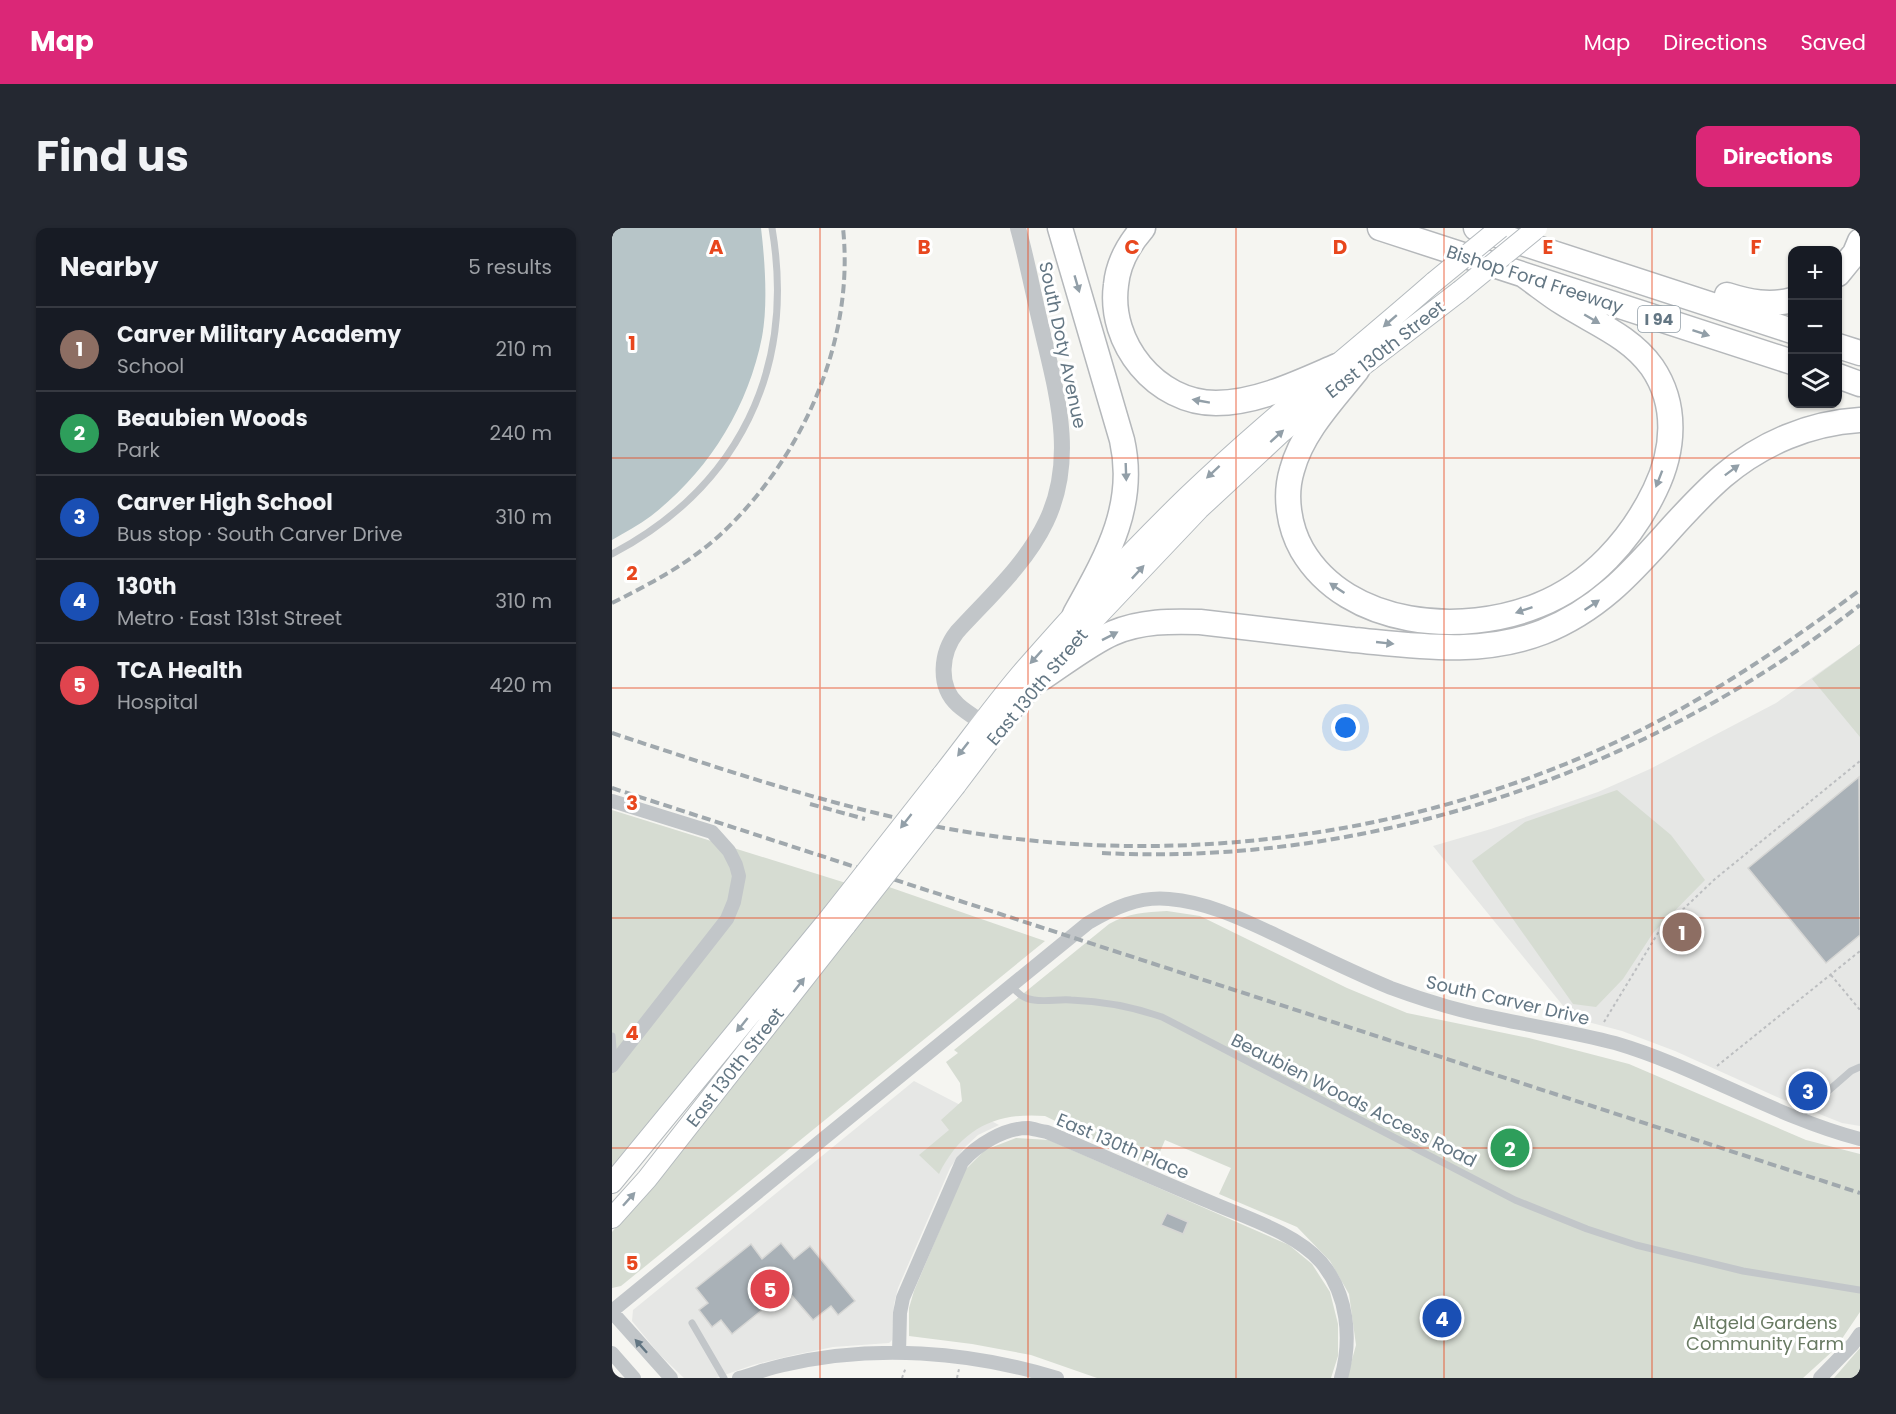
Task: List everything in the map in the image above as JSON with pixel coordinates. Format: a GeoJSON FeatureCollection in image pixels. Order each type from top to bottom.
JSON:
{"type":"FeatureCollection","features":[{"type":"Feature","properties":{"kind":"highway"},"geometry":{"type":"LineString","coordinates":[[1060,228],[1122,440],[1127,470],[1127,486],[1120,520],[1103,563],[1075,614]]}},
{"type":"Feature","properties":{"kind":"highway"},"geometry":{"type":"LineString","coordinates":[[1143,228],[1122,260],[1116,285],[1116,311],[1124,341],[1131,354],[1161,386],[1201,402],[1233,401],[1258,396],[1347,368]]}},
{"type":"Feature","properties":{"kind":"highway","name":"Bishop Ford Freeway"},"geometry":{"type":"LineString","coordinates":[[1380,228],[1788,361]]}},
{"type":"Feature","properties":{"kind":"highway","name":"Bishop Ford Freeway"},"geometry":{"type":"LineString","coordinates":[[1476,228],[1788,331]]}},
{"type":"Feature","properties":{"kind":"highway"},"geometry":{"type":"LineString","coordinates":[[1842,269],[1855,253],[1860,242]]}},
{"type":"Feature","properties":{"kind":"highway"},"geometry":{"type":"LineString","coordinates":[[1347,368],[1305,440],[1291,472],[1289,509],[1292,526],[1298,542],[1316,571],[1341,591],[1376,609],[1418,620],[1439,622],[1472,621],[1514,614],[1564,593],[1603,564],[1628,535],[1647,506],[1659,482],[1667,458],[1671,437],[1671,418],[1661,383],[1643,355],[1610,330],[1564,304],[1525,276]]}},
{"type":"Feature","properties":{"kind":"highway"},"geometry":{"type":"LineString","coordinates":[[1640,282],[1689,284],[1750,302],[1772,303],[1788,301]]}},
{"type":"Feature","properties":{"kind":"highway"},"geometry":{"type":"LineString","coordinates":[[1842,347],[1860,353]]}},
{"type":"Feature","properties":{"kind":"highway"},"geometry":{"type":"LineString","coordinates":[[1842,377],[1860,384]]}},
{"type":"Feature","properties":{"kind":"highway"},"geometry":{"type":"LineString","coordinates":[[1042,678],[1111,633],[1140,625],[1175,621],[1437,647],[1483,646],[1520,639],[1563,623],[1604,598],[1623,581],[1709,489],[1724,475],[1758,451],[1798,432],[1844,421],[1860,420]]}},
{"type":"Feature","properties":{"kind":"main road","name":"East 130th Street"},"geometry":{"type":"LineString","coordinates":[[990,728],[1011,712],[1099,614],[1199,509],[1282,432],[1434,282],[1500,228]]}},
{"type":"Feature","properties":{"kind":"main road","name":"East 130th Street"},"geometry":{"type":"LineString","coordinates":[[612,1218],[646,1179],[839,920],[990,728],[1019,677],[1111,574],[1236,451],[1347,368],[1460,291],[1537,228]]}},
{"type":"Feature","properties":{"kind":"main road","name":"East 130th Street"},"geometry":{"type":"LineString","coordinates":[[612,1183],[839,920]]}},
{"type":"Feature","properties":{"kind":"street","name":"South Doty Avenue"},"geometry":{"type":"LineString","coordinates":[[990,728],[957,705],[951,698],[944,679],[945,653],[949,642],[1024,557],[1046,523],[1060,480],[1063,457],[1059,406],[1018,228]]}},
{"type":"Feature","properties":{"kind":"street"},"geometry":{"type":"LineString","coordinates":[[612,801],[712,832],[729,851],[739,876],[728,919],[613,1065]]}},
{"type":"Feature","properties":{"kind":"street","name":"South Carver Drive"},"geometry":{"type":"LineString","coordinates":[[1011,986],[1088,923],[1107,912],[1148,899],[1167,898],[1196,903],[1225,912],[1361,975],[1425,1000],[1498,1019],[1615,1043],[1651,1055],[1796,1119],[1860,1139]]}},
{"type":"Feature","properties":{"kind":"street"},"geometry":{"type":"LineString","coordinates":[[671,1378],[612,1312],[1011,986]]}},
{"type":"Feature","properties":{"kind":"street","name":"East 130th Place"},"geometry":{"type":"LineString","coordinates":[[903,1359],[900,1313],[903,1298],[962,1162],[973,1150],[989,1139],[1027,1128],[1047,1132],[1289,1237],[1320,1260],[1340,1294],[1348,1336],[1347,1357],[1341,1378]]}},
{"type":"Feature","properties":{"kind":"street"},"geometry":{"type":"LineString","coordinates":[[1820,1378],[1860,1334]]}},
{"type":"Feature","properties":{"kind":"street"},"geometry":{"type":"LineString","coordinates":[[612,1353],[634,1378]]}},
{"type":"Feature","properties":{"kind":"street"},"geometry":{"type":"LineString","coordinates":[[739,1378],[784,1365],[864,1353],[903,1359],[960,1357],[1023,1368],[1057,1378]]}},
{"type":"Feature","properties":{"kind":"lane"},"geometry":{"type":"LineString","coordinates":[[612,554],[674,514],[699,491],[721,465],[746,426],[764,381],[775,335],[778,271],[772,228]]}},
{"type":"Feature","properties":{"kind":"lane","name":"Beaubien Woods Access Road"},"geometry":{"type":"LineString","coordinates":[[1011,986],[1022,997],[1035,1001],[1071,999],[1106,1003],[1140,1009],[1162,1017],[1515,1200],[1587,1229],[1636,1245],[1732,1269],[1860,1290]]}},
{"type":"Feature","properties":{"kind":"lane"},"geometry":{"type":"LineString","coordinates":[[612,1036],[615,1049],[613,1065]]}},
{"type":"Feature","properties":{"kind":"lane"},"geometry":{"type":"LineString","coordinates":[[1796,1119],[1851,1071],[1860,1067]]}},
{"type":"Feature","properties":{"kind":"lane"},"geometry":{"type":"LineString","coordinates":[[692,1323],[724,1378]]}},
{"type":"Feature","properties":{"kind":"path"},"geometry":{"type":"LineString","coordinates":[[1604,1022],[1658,933],[1715,879],[1860,761]]}},
{"type":"Feature","properties":{"kind":"path"},"geometry":{"type":"LineString","coordinates":[[1717,1066],[1860,951]]}},
{"type":"Feature","properties":{"kind":"path"},"geometry":{"type":"LineString","coordinates":[[1830,975],[1860,1010]]}},
{"type":"Feature","properties":{"kind":"path"},"geometry":{"type":"LineString","coordinates":[[902,1378],[903,1359]]}},
{"type":"Feature","properties":{"kind":"path"},"geometry":{"type":"LineString","coordinates":[[957,1378],[959,1369]]}},
{"type":"Feature","properties":{"kind":"shaded area"},"geometry":{"type":"Polygon","coordinates":[[[612,228],[761,228],[765,297],[764,324],[756,363],[747,389],[723,437],[672,499],[646,519],[612,540],[612,228]]]}},
{"type":"Feature","properties":{"kind":"shaded area"},"geometry":{"type":"Polygon","coordinates":[[[1860,644],[1860,1126],[1842,1123],[1777,1097],[1675,1051],[1622,1031],[1573,1018],[1433,846],[1491,829],[1598,792],[1650,769],[1776,703],[1860,644]]]}},
{"type":"Feature","properties":{"kind":"shaded area"},"geometry":{"type":"Polygon","coordinates":[[[914,1081],[999,1125],[978,1135],[964,1148],[950,1168],[898,1288],[894,1304],[892,1340],[889,1343],[833,1347],[794,1355],[753,1365],[716,1378],[684,1378],[659,1354],[632,1321],[633,1310],[914,1081]]]}},
{"type":"Feature","properties":{"kind":"green space"},"geometry":{"type":"Polygon","coordinates":[[[1860,644],[1860,737],[1812,679],[1860,644]]]}},
{"type":"Feature","properties":{"kind":"green space"},"geometry":{"type":"Polygon","coordinates":[[[1617,790],[1671,835],[1705,880],[1653,933],[1623,979],[1596,1007],[1573,1004],[1472,861],[1525,822],[1617,790]]]}},
{"type":"Feature","properties":{"kind":"green space"},"geometry":{"type":"Polygon","coordinates":[[[612,810],[846,883],[612,1174],[612,810]]]}},
{"type":"Feature","properties":{"kind":"green space"},"geometry":{"type":"Polygon","coordinates":[[[889,887],[1045,941],[621,1286],[612,1288],[612,1232],[717,1107],[889,887]]]}},
{"type":"Feature","properties":{"kind":"green space","name":"Altgeld Gardens Community Farm"},"geometry":{"type":"Polygon","coordinates":[[[1167,911],[1200,916],[1347,988],[1407,1013],[1529,1038],[1629,1064],[1806,1140],[1860,1154],[1860,1312],[1835,1349],[1803,1378],[1347,1378],[1356,1345],[1349,1294],[1330,1261],[1297,1227],[1219,1194],[1231,1168],[1165,1140],[1153,1168],[1045,1116],[1027,1115],[995,1121],[969,1135],[948,1158],[939,1174],[919,1155],[949,1130],[941,1120],[962,1101],[960,1083],[946,1062],[958,1053],[954,1050],[1109,924],[1123,917],[1167,911]]]}},
{"type":"Feature","properties":{"kind":"green space"},"geometry":{"type":"Polygon","coordinates":[[[1016,1138],[1049,1140],[1289,1245],[1312,1264],[1330,1292],[1338,1324],[1338,1356],[1331,1378],[1097,1378],[1031,1355],[909,1336],[909,1308],[914,1291],[965,1170],[985,1150],[1016,1138]]]}},
{"type":"Feature","properties":{"kind":"green space"},"geometry":{"type":"Polygon","coordinates":[[[1860,1348],[1860,1378],[1834,1378],[1860,1348]]]}},
{"type":"Feature","properties":{"kind":"building"},"geometry":{"type":"Polygon","coordinates":[[[1859,777],[1860,935],[1826,963],[1748,868],[1859,777]]]}},
{"type":"Feature","properties":{"kind":"building"},"geometry":{"type":"Polygon","coordinates":[[[1167,1213],[1188,1222],[1183,1234],[1161,1225],[1167,1213]]]}},
{"type":"Feature","properties":{"kind":"building"},"geometry":{"type":"Polygon","coordinates":[[[781,1243],[794,1259],[810,1246],[855,1301],[838,1315],[831,1306],[813,1320],[787,1290],[732,1334],[721,1320],[712,1327],[699,1310],[708,1303],[696,1288],[751,1244],[762,1259],[781,1243]]]}},
{"type":"Feature","properties":{"kind":"railway"},"geometry":{"type":"LineString","coordinates":[[612,603],[654,581],[708,545],[749,505],[776,471],[817,395],[831,355],[840,313],[845,271],[843,228]]}},
{"type":"Feature","properties":{"kind":"railway"},"geometry":{"type":"LineString","coordinates":[[612,733],[735,773],[860,809],[944,828],[1035,841],[1128,846],[1221,843],[1314,833],[1406,815],[1496,790],[1583,757],[1666,717],[1717,688],[1790,641],[1860,590]]}},
{"type":"Feature","properties":{"kind":"railway"},"geometry":{"type":"LineString","coordinates":[[1102,853],[1204,853],[1305,844],[1405,824],[1503,797],[1598,760],[1690,716],[1777,664],[1860,605]]}},
{"type":"Feature","properties":{"kind":"railway"},"geometry":{"type":"LineString","coordinates":[[612,788],[1860,1193]]}},
{"type":"Feature","properties":{"kind":"railway"},"geometry":{"type":"LineString","coordinates":[[810,804],[865,819]]}},
{"type":"Feature","properties":{"kind":"place","name":"Carver Military Academy"},"geometry":{"type":"Point","coordinates":[1682,932]}},
{"type":"Feature","properties":{"kind":"place","name":"Carver High School"},"geometry":{"type":"Point","coordinates":[1808,1091]}},
{"type":"Feature","properties":{"kind":"place","name":"Beaubien Woods"},"geometry":{"type":"Point","coordinates":[1510,1148]}},
{"type":"Feature","properties":{"kind":"place","name":"TCA Health"},"geometry":{"type":"Point","coordinates":[770,1289]}},
{"type":"Feature","properties":{"kind":"place","name":"130th"},"geometry":{"type":"Point","coordinates":[1442,1318]}}]}
